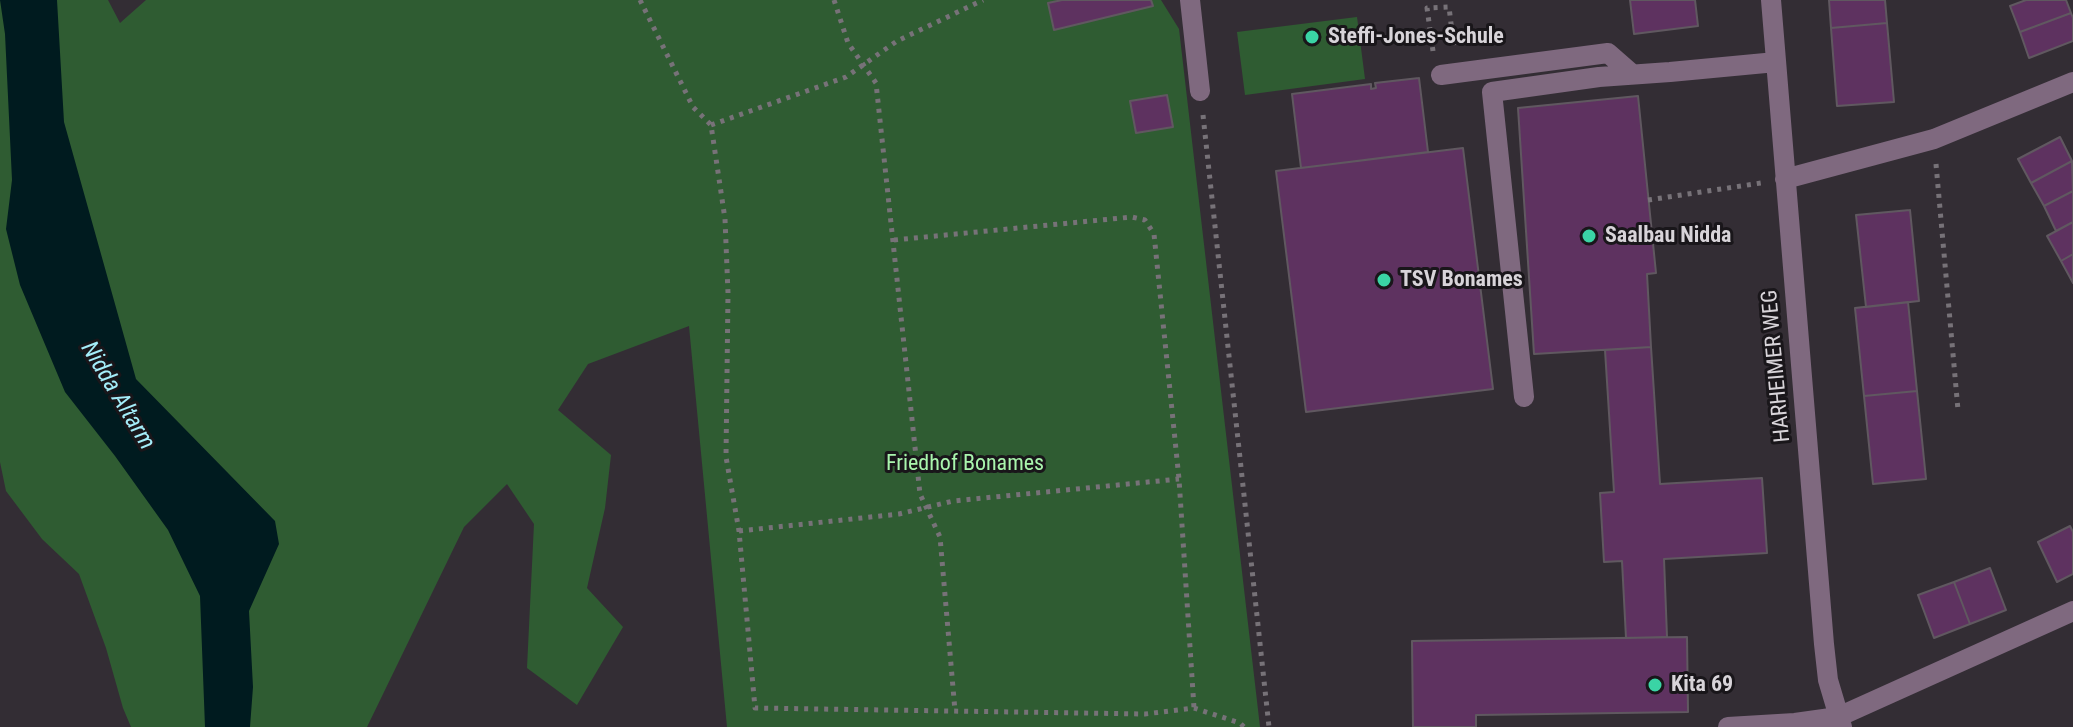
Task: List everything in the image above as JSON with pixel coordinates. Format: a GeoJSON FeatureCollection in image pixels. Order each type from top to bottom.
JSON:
{"type":"FeatureCollection","features":[{"type":"Feature","properties":{"kind":"street"},"geometry":{"type":"LineString","coordinates":[[1190,0],[1200,91]]}},
{"type":"Feature","properties":{"kind":"street","name":"HARHEIMER WEG"},"geometry":{"type":"LineString","coordinates":[[1771,0],[1824,644],[1828,680],[1840,722]]}},
{"type":"Feature","properties":{"kind":"street"},"geometry":{"type":"LineString","coordinates":[[1441,75],[1608,53],[1632,74]]}},
{"type":"Feature","properties":{"kind":"street"},"geometry":{"type":"LineString","coordinates":[[1524,397],[1492,92],[1599,77],[1776,62]]}},
{"type":"Feature","properties":{"kind":"street"},"geometry":{"type":"LineString","coordinates":[[1785,179],[1934,139],[2073,82]]}},
{"type":"Feature","properties":{"kind":"street"},"geometry":{"type":"LineString","coordinates":[[1728,727],[1840,722],[2073,611]]}},
{"type":"Feature","properties":{"kind":"path"},"geometry":{"type":"LineString","coordinates":[[640,0],[693,107],[711,125],[725,219],[728,293],[726,457],[739,531],[755,708],[1145,714],[1194,708],[1244,727]]}},
{"type":"Feature","properties":{"kind":"path"},"geometry":{"type":"LineString","coordinates":[[834,0],[848,43],[876,83],[920,494],[940,537],[955,711]]}},
{"type":"Feature","properties":{"kind":"path"},"geometry":{"type":"LineString","coordinates":[[711,125],[846,77],[897,41],[983,0]]}},
{"type":"Feature","properties":{"kind":"path"},"geometry":{"type":"LineString","coordinates":[[1432,42],[1427,8],[1449,7],[1453,42]]}},
{"type":"Feature","properties":{"kind":"path"},"geometry":{"type":"LineString","coordinates":[[1200,91],[1269,727]]}},
{"type":"Feature","properties":{"kind":"path"},"geometry":{"type":"LineString","coordinates":[[1934,139],[1958,410]]}},
{"type":"Feature","properties":{"kind":"path"},"geometry":{"type":"LineString","coordinates":[[1648,200],[1785,179]]}},
{"type":"Feature","properties":{"kind":"path"},"geometry":{"type":"LineString","coordinates":[[894,240],[1132,217],[1145,220],[1154,234],[1179,479],[1194,708]]}},
{"type":"Feature","properties":{"kind":"path"},"geometry":{"type":"LineString","coordinates":[[739,531],[899,514],[953,501],[1179,479]]}},
{"type":"Feature","properties":{"kind":"green space","name":"Friedhof Bonames"},"geometry":{"type":"Polygon","coordinates":[[[0,0],[108,0],[120,23],[146,0],[1161,0],[1179,29],[1260,727],[727,727],[689,326],[588,364],[558,410],[611,455],[605,508],[587,588],[623,627],[577,705],[527,668],[534,524],[507,484],[464,527],[367,727],[131,727],[79,574],[42,539],[6,491],[0,462],[0,0]]]}},
{"type":"Feature","properties":{"kind":"green space"},"geometry":{"type":"Polygon","coordinates":[[[1357,17],[1365,79],[1245,95],[1237,32],[1357,17]]]}},
{"type":"Feature","properties":{"kind":"water","name":"Nidda Altarm"},"geometry":{"type":"Polygon","coordinates":[[[0,0],[57,0],[64,122],[136,379],[275,521],[279,544],[249,611],[253,687],[250,727],[205,727],[200,596],[168,530],[65,392],[20,285],[6,229],[12,180],[5,34],[0,0]]]}},
{"type":"Feature","properties":{"kind":"building"},"geometry":{"type":"Polygon","coordinates":[[[1062,0],[1151,0],[1153,6],[1054,30],[1048,3],[1062,0]]]}},
{"type":"Feature","properties":{"kind":"building"},"geometry":{"type":"Polygon","coordinates":[[[1630,0],[1695,0],[1698,26],[1634,34],[1630,0]]]}},
{"type":"Feature","properties":{"kind":"building"},"geometry":{"type":"Polygon","coordinates":[[[1829,0],[1885,0],[1887,23],[1831,28],[1829,0]]]}},
{"type":"Feature","properties":{"kind":"building"},"geometry":{"type":"Polygon","coordinates":[[[2026,0],[2066,0],[2071,13],[2020,32],[2010,6],[2026,0]]]}},
{"type":"Feature","properties":{"kind":"building"},"geometry":{"type":"Polygon","coordinates":[[[2071,13],[2073,41],[2029,58],[2020,32],[2071,13]]]}},
{"type":"Feature","properties":{"kind":"building"},"geometry":{"type":"Polygon","coordinates":[[[1887,23],[1894,102],[1837,106],[1831,28],[1887,23]]]}},
{"type":"Feature","properties":{"kind":"building"},"geometry":{"type":"Polygon","coordinates":[[[1419,78],[1428,152],[1301,168],[1292,94],[1371,84],[1371,89],[1376,88],[1375,83],[1419,78]]]}},
{"type":"Feature","properties":{"kind":"building"},"geometry":{"type":"Polygon","coordinates":[[[1167,95],[1173,127],[1136,133],[1130,101],[1167,95]]]}},
{"type":"Feature","properties":{"kind":"building","name":"Saalbau Nidda"},"geometry":{"type":"Polygon","coordinates":[[[1638,96],[1656,273],[1647,274],[1651,347],[1534,354],[1518,108],[1638,96]]]}},
{"type":"Feature","properties":{"kind":"building"},"geometry":{"type":"Polygon","coordinates":[[[2060,137],[2072,161],[2031,183],[2018,159],[2060,137]]]}},
{"type":"Feature","properties":{"kind":"building","name":"TSV Bonames"},"geometry":{"type":"Polygon","coordinates":[[[1463,148],[1493,389],[1306,412],[1276,171],[1463,148]]]}},
{"type":"Feature","properties":{"kind":"building"},"geometry":{"type":"Polygon","coordinates":[[[2072,161],[2073,191],[2044,206],[2031,183],[2072,161]]]}},
{"type":"Feature","properties":{"kind":"building"},"geometry":{"type":"Polygon","coordinates":[[[2073,191],[2073,222],[2056,231],[2044,206],[2073,191]]]}},
{"type":"Feature","properties":{"kind":"building"},"geometry":{"type":"Polygon","coordinates":[[[1910,210],[1919,301],[1866,307],[1856,215],[1910,210]]]}},
{"type":"Feature","properties":{"kind":"building"},"geometry":{"type":"Polygon","coordinates":[[[2073,222],[2073,254],[2061,261],[2047,236],[2073,222]]]}},
{"type":"Feature","properties":{"kind":"building"},"geometry":{"type":"Polygon","coordinates":[[[2073,254],[2073,283],[2061,261],[2073,254]]]}},
{"type":"Feature","properties":{"kind":"building"},"geometry":{"type":"Polygon","coordinates":[[[1908,302],[1917,391],[1864,396],[1855,308],[1908,302]]]}},
{"type":"Feature","properties":{"kind":"building"},"geometry":{"type":"Polygon","coordinates":[[[1651,347],[1660,484],[1762,478],[1767,553],[1664,559],[1667,637],[1626,638],[1622,561],[1604,562],[1600,493],[1614,492],[1605,350],[1651,347]]]}},
{"type":"Feature","properties":{"kind":"building"},"geometry":{"type":"Polygon","coordinates":[[[1917,391],[1926,479],[1873,484],[1864,396],[1917,391]]]}},
{"type":"Feature","properties":{"kind":"building"},"geometry":{"type":"Polygon","coordinates":[[[2070,526],[2073,532],[2073,574],[2057,582],[2038,542],[2070,526]]]}},
{"type":"Feature","properties":{"kind":"building"},"geometry":{"type":"Polygon","coordinates":[[[1990,568],[2006,610],[1970,624],[1954,582],[1990,568]]]}},
{"type":"Feature","properties":{"kind":"building"},"geometry":{"type":"Polygon","coordinates":[[[1954,582],[1970,624],[1934,638],[1918,595],[1954,582]]]}},
{"type":"Feature","properties":{"kind":"building"},"geometry":{"type":"Polygon","coordinates":[[[1687,637],[1688,712],[1476,715],[1476,727],[1413,727],[1412,641],[1687,637]]]}},
{"type":"Feature","properties":{"kind":"place","name":"Steffi-Jones-Schule"},"geometry":{"type":"Point","coordinates":[1312,37]}},
{"type":"Feature","properties":{"kind":"place","name":"Saalbau Nidda"},"geometry":{"type":"Point","coordinates":[1589,236]}},
{"type":"Feature","properties":{"kind":"place","name":"TSV Bonames"},"geometry":{"type":"Point","coordinates":[1384,280]}},
{"type":"Feature","properties":{"kind":"place","name":"Kita 69"},"geometry":{"type":"Point","coordinates":[1655,685]}}]}
